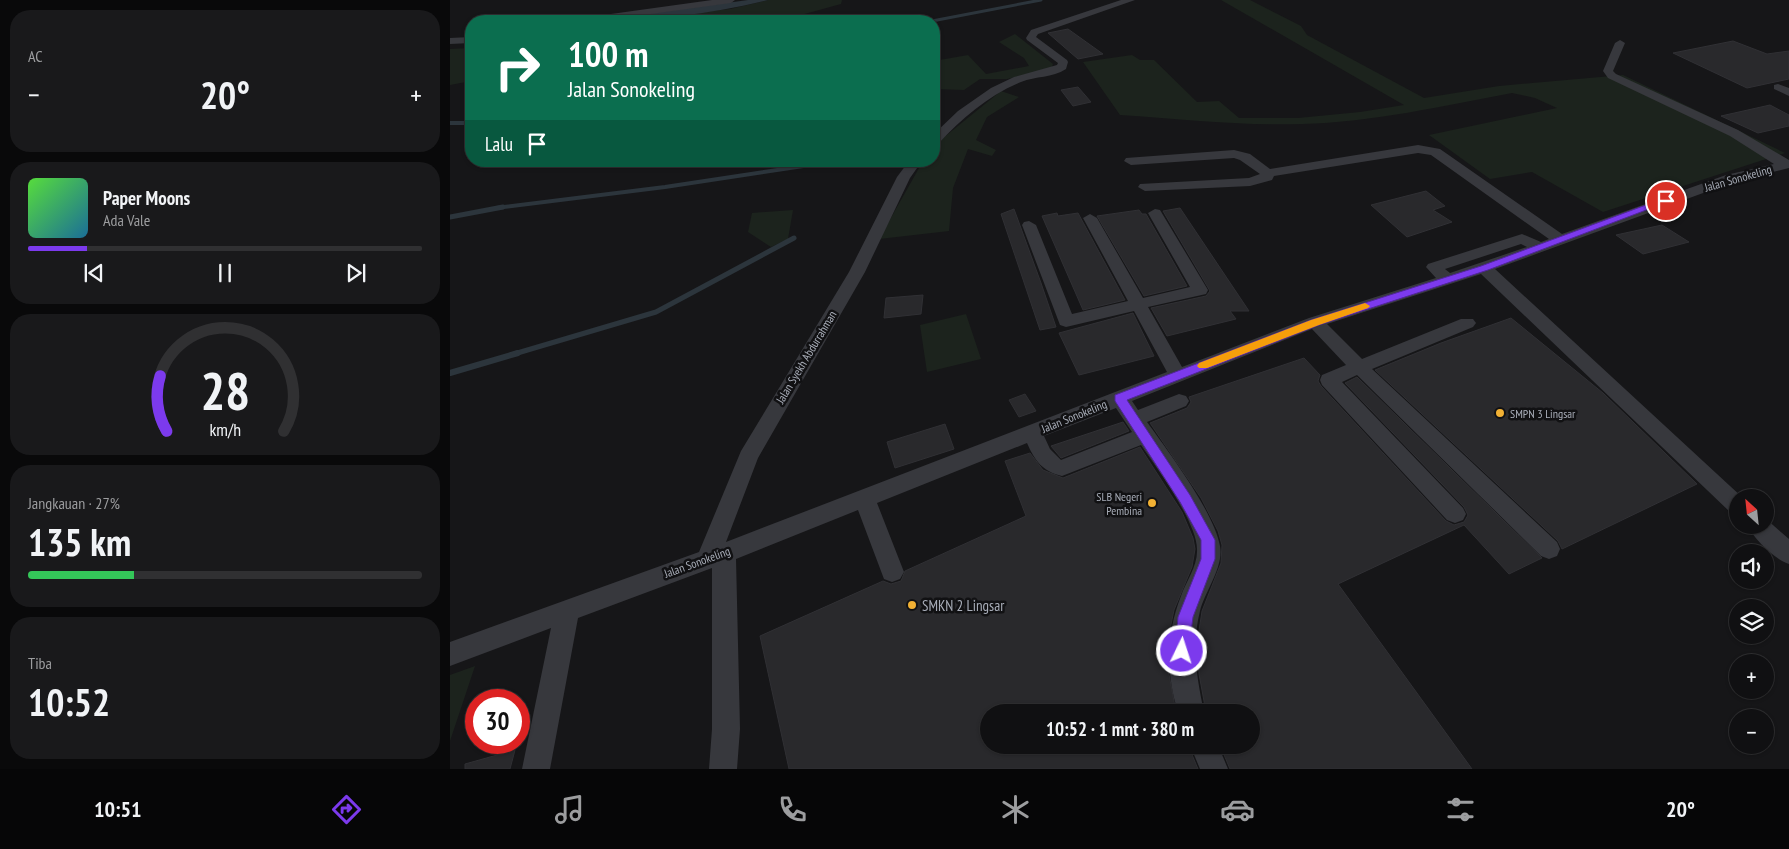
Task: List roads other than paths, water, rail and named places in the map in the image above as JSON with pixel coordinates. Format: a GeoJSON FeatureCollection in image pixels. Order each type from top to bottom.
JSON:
{"type":"FeatureCollection","features":[{"type":"Feature","properties":{"kind":"street"},"geometry":{"type":"LineString","coordinates":[[608,15],[731,0]]}},
{"type":"Feature","properties":{"kind":"street"},"geometry":{"type":"LineString","coordinates":[[940,136],[997,88],[1024,77],[1054,72],[1062,67],[1063,62],[1032,38],[1034,32],[1102,8],[1132,0]]}},
{"type":"Feature","properties":{"kind":"street"},"geometry":{"type":"LineString","coordinates":[[450,41],[465,40]]}},
{"type":"Feature","properties":{"kind":"street"},"geometry":{"type":"LineString","coordinates":[[1620,43],[1608,71],[1612,76],[1734,133],[1787,164]]}},
{"type":"Feature","properties":{"kind":"street"},"geometry":{"type":"LineString","coordinates":[[1778,87],[1789,93]]}},
{"type":"Feature","properties":{"kind":"street"},"geometry":{"type":"LineString","coordinates":[[1131,161],[1234,154],[1245,157],[1267,173],[1418,149],[1435,152],[1560,240]]}},
{"type":"Feature","properties":{"kind":"street","name":"Jalan Sonokeling"},"geometry":{"type":"LineString","coordinates":[[450,654],[716,556],[1315,322],[1484,268],[1731,178],[1787,164]]}},
{"type":"Feature","properties":{"kind":"street","name":"Jalan Syekh Abdurrahman"},"geometry":{"type":"LineString","coordinates":[[716,556],[748,457],[836,308],[895,194],[912,167]]}},
{"type":"Feature","properties":{"kind":"street"},"geometry":{"type":"LineString","coordinates":[[1145,187],[1250,182],[1267,177],[1267,173]]}},
{"type":"Feature","properties":{"kind":"street"},"geometry":{"type":"LineString","coordinates":[[1029,225],[1066,321],[1200,290],[1155,213]]}},
{"type":"Feature","properties":{"kind":"street"},"geometry":{"type":"LineString","coordinates":[[1090,218],[1178,375]]}},
{"type":"Feature","properties":{"kind":"street"},"geometry":{"type":"LineString","coordinates":[[1448,279],[1434,267],[1522,238],[1540,248]]}},
{"type":"Feature","properties":{"kind":"street"},"geometry":{"type":"LineString","coordinates":[[1484,268],[1729,498]]}},
{"type":"Feature","properties":{"kind":"street"},"geometry":{"type":"LineString","coordinates":[[1315,322],[1359,367],[1549,550]]}},
{"type":"Feature","properties":{"kind":"street"},"geometry":{"type":"LineString","coordinates":[[1455,514],[1329,380],[1467,323]]}},
{"type":"Feature","properties":{"kind":"street"},"geometry":{"type":"LineString","coordinates":[[1119,398],[1140,427],[1208,540],[1208,559],[1186,617],[1183,635],[1183,690],[1188,704]]}},
{"type":"Feature","properties":{"kind":"street"},"geometry":{"type":"LineString","coordinates":[[1032,432],[1047,461],[1054,466],[1062,468],[1140,427],[1179,401]]}},
{"type":"Feature","properties":{"kind":"street"},"geometry":{"type":"LineString","coordinates":[[864,498],[892,572]]}},
{"type":"Feature","properties":{"kind":"street"},"geometry":{"type":"LineString","coordinates":[[1768,534],[1789,554]]}},
{"type":"Feature","properties":{"kind":"street"},"geometry":{"type":"LineString","coordinates":[[716,556],[726,728],[723,769]]}},
{"type":"Feature","properties":{"kind":"street"},"geometry":{"type":"LineString","coordinates":[[536,769],[567,610]]}},
{"type":"Feature","properties":{"kind":"street"},"geometry":{"type":"LineString","coordinates":[[1208,754],[1214,769]]}},
{"type":"Feature","properties":{"kind":"waterway"},"geometry":{"type":"LineString","coordinates":[[940,19],[1041,0]]}},
{"type":"Feature","properties":{"kind":"waterway"},"geometry":{"type":"LineString","coordinates":[[450,123],[465,123]]}},
{"type":"Feature","properties":{"kind":"waterway"},"geometry":{"type":"LineString","coordinates":[[501,207],[665,187],[797,167]]}},
{"type":"Feature","properties":{"kind":"waterway"},"geometry":{"type":"LineString","coordinates":[[450,217],[501,207]]}},
{"type":"Feature","properties":{"kind":"waterway"},"geometry":{"type":"LineString","coordinates":[[496,208],[501,207]]}},
{"type":"Feature","properties":{"kind":"waterway"},"geometry":{"type":"LineString","coordinates":[[514,354],[656,312],[794,238]]}},
{"type":"Feature","properties":{"kind":"waterway"},"geometry":{"type":"LineString","coordinates":[[450,373],[518,353]]}},
{"type":"Feature","properties":{"kind":"place","name":"SMPN 3 Lingsar"},"geometry":{"type":"Point","coordinates":[1500,413]}},
{"type":"Feature","properties":{"kind":"place","name":"SLB Negeri Pembina"},"geometry":{"type":"Point","coordinates":[1152,503]}},
{"type":"Feature","properties":{"kind":"place","name":"SMKN 2 Lingsar"},"geometry":{"type":"Point","coordinates":[912,605]}}]}
